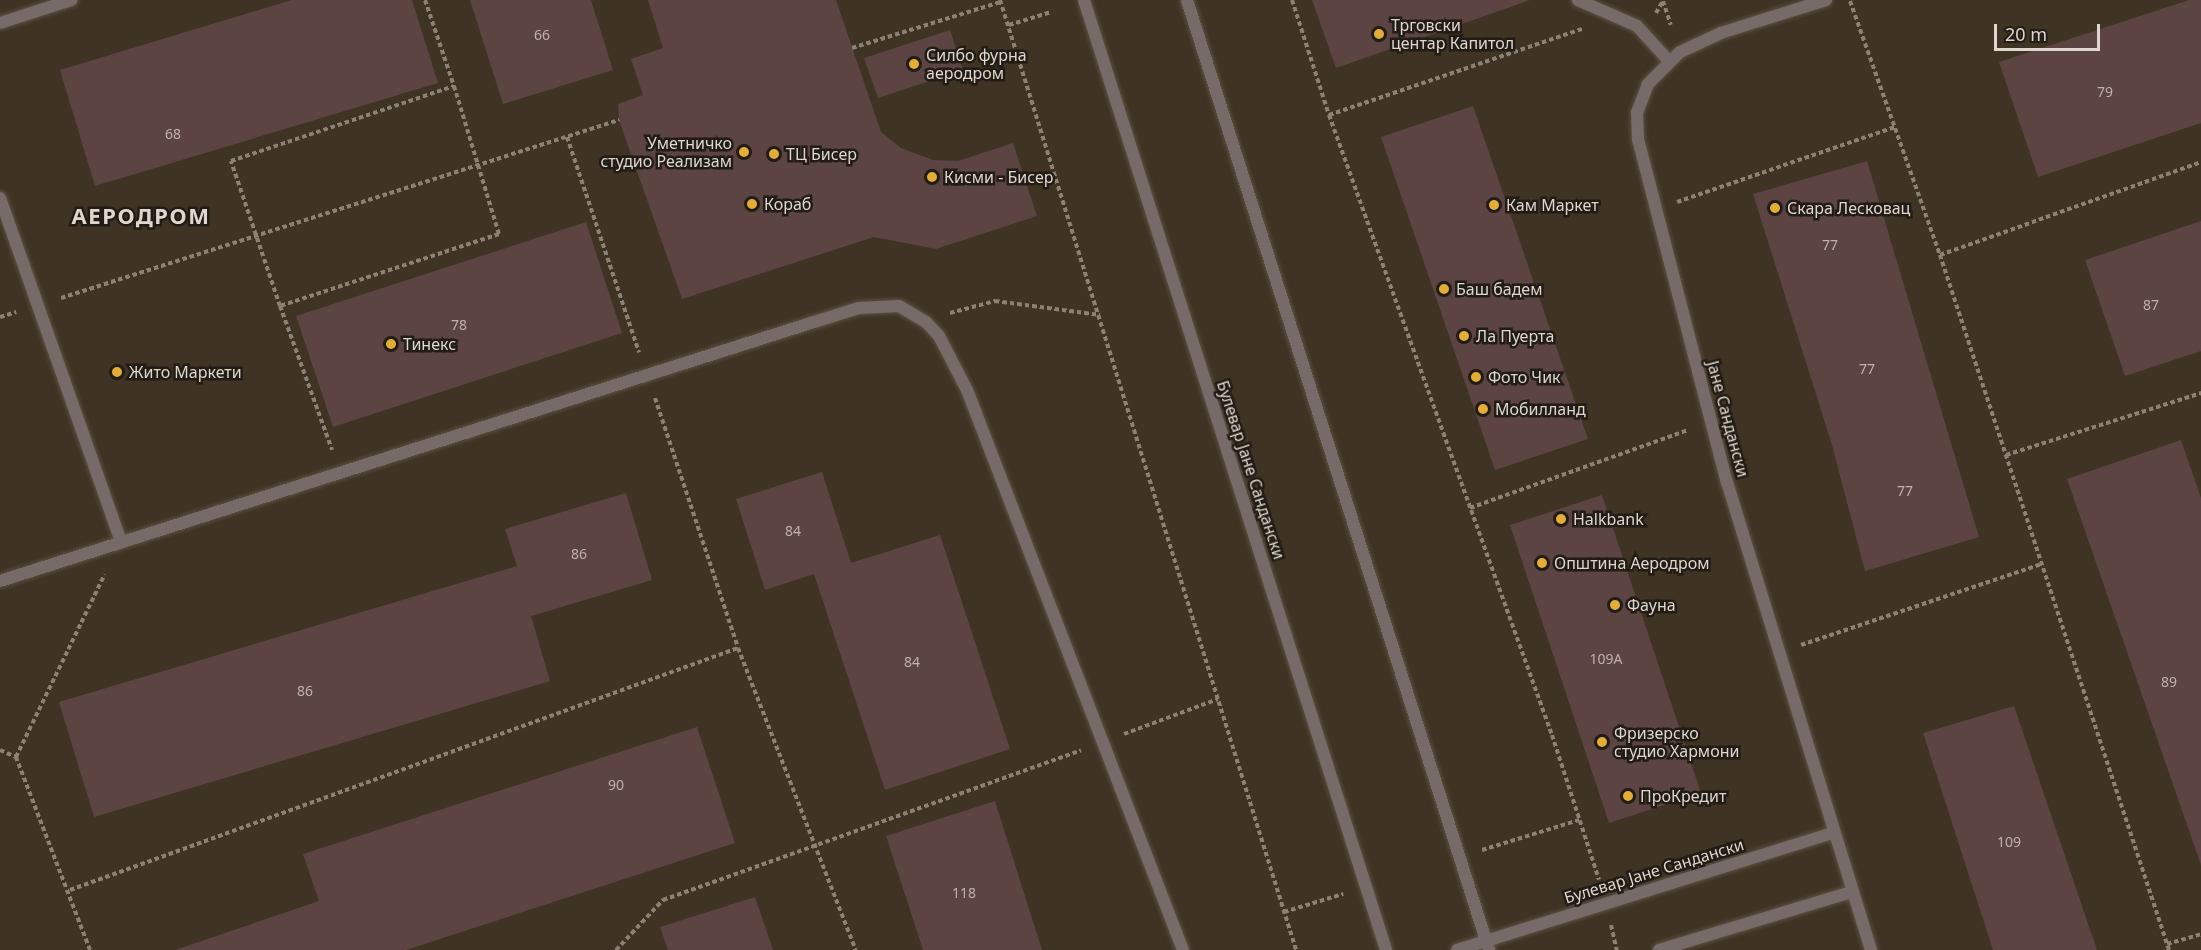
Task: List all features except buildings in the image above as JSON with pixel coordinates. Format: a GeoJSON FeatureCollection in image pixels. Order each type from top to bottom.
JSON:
{"type":"FeatureCollection","features":[{"type":"Feature","properties":{"kind":"street"},"geometry":{"type":"LineString","coordinates":[[0,23],[71,0]]}},
{"type":"Feature","properties":{"kind":"street","name":"Булевар Јане Сандански"},"geometry":{"type":"LineString","coordinates":[[1084,0],[1386,950]]}},
{"type":"Feature","properties":{"kind":"street"},"geometry":{"type":"LineString","coordinates":[[1187,0],[1488,946]]}},
{"type":"Feature","properties":{"kind":"street"},"geometry":{"type":"LineString","coordinates":[[1578,0],[1637,26],[1669,61]]}},
{"type":"Feature","properties":{"kind":"street","name":"Јане Сандански"},"geometry":{"type":"LineString","coordinates":[[1826,0],[1722,33],[1669,61],[1648,84],[1638,112],[1638,139],[1711,422],[1832,833],[1871,950]]}},
{"type":"Feature","properties":{"kind":"street"},"geometry":{"type":"LineString","coordinates":[[0,198],[121,542]]}},
{"type":"Feature","properties":{"kind":"street"},"geometry":{"type":"LineString","coordinates":[[0,581],[648,377],[859,308],[899,306],[923,320],[952,358],[967,390],[1183,950]]}},
{"type":"Feature","properties":{"kind":"street","name":"Булевар Јане Сандански"},"geometry":{"type":"LineString","coordinates":[[1457,950],[1488,946],[1606,904],[1832,833]]}},
{"type":"Feature","properties":{"kind":"street"},"geometry":{"type":"LineString","coordinates":[[1659,950],[1851,892]]}},
{"type":"Feature","properties":{"kind":"path"},"geometry":{"type":"LineString","coordinates":[[280,306],[499,234],[425,0]]}},
{"type":"Feature","properties":{"kind":"path"},"geometry":{"type":"LineString","coordinates":[[1292,0],[1329,115],[1470,508],[1606,904]]}},
{"type":"Feature","properties":{"kind":"path"},"geometry":{"type":"LineString","coordinates":[[1850,0],[1940,255],[2169,950]]}},
{"type":"Feature","properties":{"kind":"path"},"geometry":{"type":"LineString","coordinates":[[852,48],[1001,1],[1296,950]]}},
{"type":"Feature","properties":{"kind":"path"},"geometry":{"type":"LineString","coordinates":[[1644,34],[1663,2]]}},
{"type":"Feature","properties":{"kind":"path"},"geometry":{"type":"LineString","coordinates":[[1009,25],[1051,12]]}},
{"type":"Feature","properties":{"kind":"path"},"geometry":{"type":"LineString","coordinates":[[1329,115],[1594,25]]}},
{"type":"Feature","properties":{"kind":"path"},"geometry":{"type":"LineString","coordinates":[[340,473],[231,161],[454,86]]}},
{"type":"Feature","properties":{"kind":"path"},"geometry":{"type":"LineString","coordinates":[[38,305],[619,120]]}},
{"type":"Feature","properties":{"kind":"path"},"geometry":{"type":"LineString","coordinates":[[1656,210],[1895,127]]}},
{"type":"Feature","properties":{"kind":"path"},"geometry":{"type":"LineString","coordinates":[[567,137],[738,648],[856,950]]}},
{"type":"Feature","properties":{"kind":"path"},"geometry":{"type":"LineString","coordinates":[[1940,255],[2201,162]]}},
{"type":"Feature","properties":{"kind":"path"},"geometry":{"type":"LineString","coordinates":[[923,320],[995,301],[1100,315]]}},
{"type":"Feature","properties":{"kind":"path"},"geometry":{"type":"LineString","coordinates":[[2006,455],[2201,393]]}},
{"type":"Feature","properties":{"kind":"path"},"geometry":{"type":"LineString","coordinates":[[1470,508],[1711,422]]}},
{"type":"Feature","properties":{"kind":"path"},"geometry":{"type":"LineString","coordinates":[[16,757],[121,542]]}},
{"type":"Feature","properties":{"kind":"path"},"geometry":{"type":"LineString","coordinates":[[1778,653],[2042,564]]}},
{"type":"Feature","properties":{"kind":"path"},"geometry":{"type":"LineString","coordinates":[[70,890],[738,648]]}},
{"type":"Feature","properties":{"kind":"path"},"geometry":{"type":"LineString","coordinates":[[616,950],[663,900],[816,847],[1218,699]]}},
{"type":"Feature","properties":{"kind":"path"},"geometry":{"type":"LineString","coordinates":[[0,750],[16,757],[70,890],[90,950]]}},
{"type":"Feature","properties":{"kind":"path"},"geometry":{"type":"LineString","coordinates":[[1459,857],[1579,820]]}},
{"type":"Feature","properties":{"kind":"path"},"geometry":{"type":"LineString","coordinates":[[1284,912],[1366,887]]}},
{"type":"Feature","properties":{"kind":"path"},"geometry":{"type":"LineString","coordinates":[[2167,944],[2201,934]]}},
{"type":"Feature","properties":{"kind":"place","name":"Трговски центар Капитол"},"geometry":{"type":"Point","coordinates":[1379,34]}},
{"type":"Feature","properties":{"kind":"place","name":"Силбо фурна аеродром"},"geometry":{"type":"Point","coordinates":[914,64]}},
{"type":"Feature","properties":{"kind":"place","name":"Уметничко студио Реализам"},"geometry":{"type":"Point","coordinates":[744,152]}},
{"type":"Feature","properties":{"kind":"place","name":"ТЦ Бисер"},"geometry":{"type":"Point","coordinates":[774,154]}},
{"type":"Feature","properties":{"kind":"place","name":"Кисми - Бисер"},"geometry":{"type":"Point","coordinates":[932,177]}},
{"type":"Feature","properties":{"kind":"place","name":"Кораб"},"geometry":{"type":"Point","coordinates":[752,204]}},
{"type":"Feature","properties":{"kind":"place","name":"Кам Маркет"},"geometry":{"type":"Point","coordinates":[1494,205]}},
{"type":"Feature","properties":{"kind":"place","name":"Скара Лесковац"},"geometry":{"type":"Point","coordinates":[1775,208]}},
{"type":"Feature","properties":{"kind":"place","name":"Баш бадем"},"geometry":{"type":"Point","coordinates":[1444,289]}},
{"type":"Feature","properties":{"kind":"place","name":"Ла Пуерта"},"geometry":{"type":"Point","coordinates":[1464,336]}},
{"type":"Feature","properties":{"kind":"place","name":"Тинекс"},"geometry":{"type":"Point","coordinates":[391,344]}},
{"type":"Feature","properties":{"kind":"place","name":"Жито Маркети"},"geometry":{"type":"Point","coordinates":[117,372]}},
{"type":"Feature","properties":{"kind":"place","name":"Фото Чик"},"geometry":{"type":"Point","coordinates":[1476,377]}},
{"type":"Feature","properties":{"kind":"place","name":"Мобилланд"},"geometry":{"type":"Point","coordinates":[1483,409]}},
{"type":"Feature","properties":{"kind":"place","name":"Halkbank"},"geometry":{"type":"Point","coordinates":[1561,519]}},
{"type":"Feature","properties":{"kind":"place","name":"Општина Аеродром"},"geometry":{"type":"Point","coordinates":[1542,563]}},
{"type":"Feature","properties":{"kind":"place","name":"Фауна"},"geometry":{"type":"Point","coordinates":[1615,605]}},
{"type":"Feature","properties":{"kind":"place","name":"Фризерско студио Хармони"},"geometry":{"type":"Point","coordinates":[1602,742]}},
{"type":"Feature","properties":{"kind":"place","name":"ПроКредит"},"geometry":{"type":"Point","coordinates":[1628,796]}},
{"type":"Feature","properties":{"kind":"district","name":"АЕРОДРОМ"},"geometry":{"type":"Point","coordinates":[141,216]}}]}
